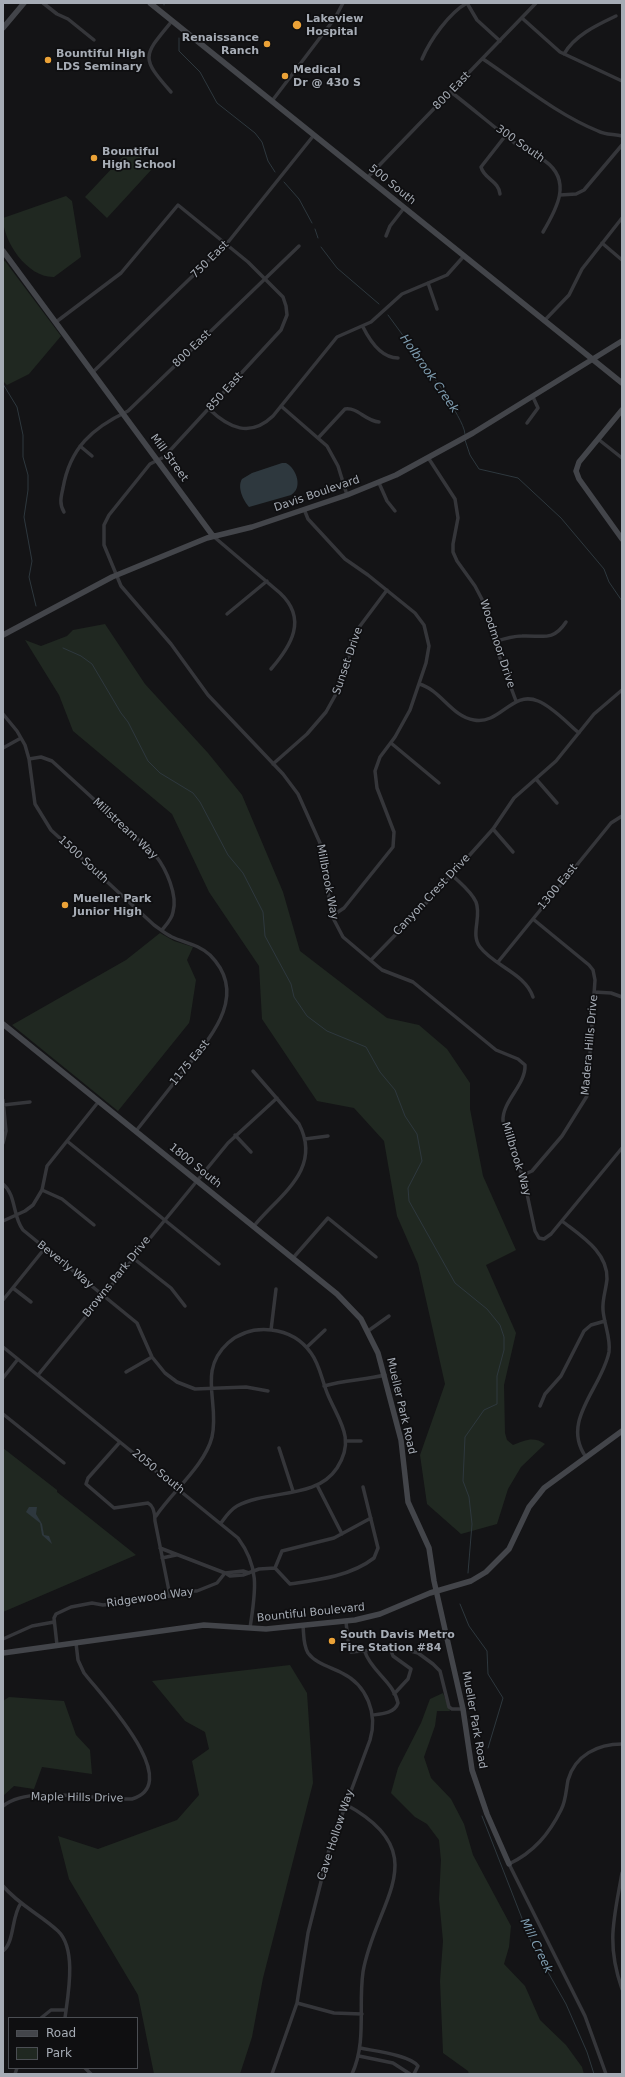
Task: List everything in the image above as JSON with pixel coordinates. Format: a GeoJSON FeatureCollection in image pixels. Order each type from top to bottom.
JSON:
{"type":"FeatureCollection","features":[{"type":"Feature","properties":{"kind":"street"},"geometry":{"type":"LineString","coordinates":[[3,28],[24,3]]}},
{"type":"Feature","properties":{"kind":"street"},"geometry":{"type":"LineString","coordinates":[[44,3],[57,14],[68,19],[94,40]]}},
{"type":"Feature","properties":{"kind":"street","name":"500 South"},"geometry":{"type":"LineString","coordinates":[[150,3],[622,383]]}},
{"type":"Feature","properties":{"kind":"street"},"geometry":{"type":"LineString","coordinates":[[272,101],[335,18],[343,3]]}},
{"type":"Feature","properties":{"kind":"street"},"geometry":{"type":"LineString","coordinates":[[422,59],[435,34],[459,8],[467,3],[477,20],[500,41]]}},
{"type":"Feature","properties":{"kind":"street","name":"800 East"},"geometry":{"type":"LineString","coordinates":[[367,178],[536,3]]}},
{"type":"Feature","properties":{"kind":"street"},"geometry":{"type":"LineString","coordinates":[[564,54],[570,44],[582,34],[616,16]]}},
{"type":"Feature","properties":{"kind":"street"},"geometry":{"type":"LineString","coordinates":[[522,18],[564,54],[622,81]]}},
{"type":"Feature","properties":{"kind":"street"},"geometry":{"type":"LineString","coordinates":[[171,92],[151,68],[148,56],[151,46],[172,21]]}},
{"type":"Feature","properties":{"kind":"street"},"geometry":{"type":"LineString","coordinates":[[483,59],[553,106],[593,129],[602,133],[622,136]]}},
{"type":"Feature","properties":{"kind":"street","name":"300 South"},"geometry":{"type":"LineString","coordinates":[[451,92],[506,135],[552,168],[558,178],[560,195],[557,207],[543,232]]}},
{"type":"Feature","properties":{"kind":"street","name":"750 East"},"geometry":{"type":"LineString","coordinates":[[93,372],[227,244],[314,135]]}},
{"type":"Feature","properties":{"kind":"street"},"geometry":{"type":"LineString","coordinates":[[500,194],[498,186],[482,172],[481,167],[506,135]]}},
{"type":"Feature","properties":{"kind":"street"},"geometry":{"type":"LineString","coordinates":[[560,195],[576,194],[584,190],[622,145]]}},
{"type":"Feature","properties":{"kind":"street"},"geometry":{"type":"LineString","coordinates":[[56,322],[121,273],[178,205],[227,244],[265,278]]}},
{"type":"Feature","properties":{"kind":"street"},"geometry":{"type":"LineString","coordinates":[[386,236],[390,226],[404,208]]}},
{"type":"Feature","properties":{"kind":"street"},"geometry":{"type":"LineString","coordinates":[[544,321],[569,295],[582,269],[622,218]]}},
{"type":"Feature","properties":{"kind":"street"},"geometry":{"type":"LineString","coordinates":[[602,243],[622,260]]}},
{"type":"Feature","properties":{"kind":"street","name":"800 East"},"geometry":{"type":"LineString","coordinates":[[64,512],[60,504],[66,472],[70,460],[80,446],[88,437],[128,411],[299,246]]}},
{"type":"Feature","properties":{"kind":"street","name":"Mill Street"},"geometry":{"type":"LineString","coordinates":[[3,250],[213,536],[287,600],[292,610],[295,622],[294,635],[289,646],[270,669]]}},
{"type":"Feature","properties":{"kind":"street"},"geometry":{"type":"LineString","coordinates":[[209,409],[226,424],[244,429],[262,424],[281,406],[334,340],[344,333],[363,327],[374,319],[397,297],[446,275],[464,256]]}},
{"type":"Feature","properties":{"kind":"street","name":"850 East"},"geometry":{"type":"LineString","coordinates":[[158,460],[164,457],[281,330],[286,319],[287,310],[285,301],[265,278]]}},
{"type":"Feature","properties":{"kind":"street"},"geometry":{"type":"LineString","coordinates":[[428,283],[437,309]]}},
{"type":"Feature","properties":{"kind":"street"},"geometry":{"type":"LineString","coordinates":[[363,327],[375,346],[389,357],[398,358]]}},
{"type":"Feature","properties":{"kind":"street","name":"Davis Boulevard"},"geometry":{"type":"LineString","coordinates":[[3,635],[116,575],[213,536],[244,530],[379,483],[456,444],[622,341]]}},
{"type":"Feature","properties":{"kind":"street"},"geometry":{"type":"LineString","coordinates":[[526,423],[538,408],[533,397]]}},
{"type":"Feature","properties":{"kind":"street"},"geometry":{"type":"LineString","coordinates":[[281,406],[319,438],[334,458],[347,495]]}},
{"type":"Feature","properties":{"kind":"street"},"geometry":{"type":"LineString","coordinates":[[319,438],[345,409],[352,408],[369,420],[379,422]]}},
{"type":"Feature","properties":{"kind":"street"},"geometry":{"type":"LineString","coordinates":[[622,410],[579,462],[577,474],[622,539]]}},
{"type":"Feature","properties":{"kind":"street"},"geometry":{"type":"LineString","coordinates":[[598,439],[622,458]]}},
{"type":"Feature","properties":{"kind":"street"},"geometry":{"type":"LineString","coordinates":[[80,446],[92,456]]}},
{"type":"Feature","properties":{"kind":"street","name":"Woodmoor Drive"},"geometry":{"type":"LineString","coordinates":[[429,459],[455,499],[458,518],[453,552],[457,561],[483,599],[488,613],[494,642],[516,701]]}},
{"type":"Feature","properties":{"kind":"street","name":"Millbrook Way"},"geometry":{"type":"LineString","coordinates":[[158,460],[150,464],[145,470],[112,512],[104,525],[103,541],[116,575],[127,594],[171,644],[208,695],[288,780],[302,802],[323,852],[332,916],[343,937],[388,973],[413,982],[496,1050],[518,1060],[525,1065],[523,1074],[503,1118],[523,1175],[535,1231],[542,1239],[548,1237],[562,1221]]}},
{"type":"Feature","properties":{"kind":"street"},"geometry":{"type":"LineString","coordinates":[[379,483],[387,501],[395,511]]}},
{"type":"Feature","properties":{"kind":"street"},"geometry":{"type":"LineString","coordinates":[[304,509],[308,519],[345,559],[415,613],[425,629],[428,642],[428,655],[407,715],[391,743],[379,760],[375,776],[378,792],[394,832],[393,847],[344,908],[332,916]]}},
{"type":"Feature","properties":{"kind":"street"},"geometry":{"type":"LineString","coordinates":[[227,614],[267,582]]}},
{"type":"Feature","properties":{"kind":"street","name":"Sunset Drive"},"geometry":{"type":"LineString","coordinates":[[273,764],[307,734],[326,712],[343,679],[357,630],[387,590]]}},
{"type":"Feature","properties":{"kind":"street"},"geometry":{"type":"LineString","coordinates":[[494,642],[520,636],[551,636],[560,631],[566,622]]}},
{"type":"Feature","properties":{"kind":"street"},"geometry":{"type":"LineString","coordinates":[[419,684],[428,687],[462,715],[473,720],[490,719],[516,701],[529,699],[540,701],[579,733]]}},
{"type":"Feature","properties":{"kind":"street","name":"Canyon Crest Drive"},"geometry":{"type":"LineString","coordinates":[[371,960],[452,875],[493,829],[514,798],[556,761],[598,711],[622,690]]}},
{"type":"Feature","properties":{"kind":"street","name":"1500 South"},"geometry":{"type":"LineString","coordinates":[[3,714],[21,738],[29,759],[35,804],[51,830],[66,846],[162,930],[173,937],[196,945],[209,954],[220,969],[226,987]]}},
{"type":"Feature","properties":{"kind":"street"},"geometry":{"type":"LineString","coordinates":[[3,748],[21,738]]}},
{"type":"Feature","properties":{"kind":"street"},"geometry":{"type":"LineString","coordinates":[[391,743],[439,782]]}},
{"type":"Feature","properties":{"kind":"street","name":"Millstream Way"},"geometry":{"type":"LineString","coordinates":[[29,759],[41,757],[52,761],[156,856],[163,866],[175,901],[172,915],[162,930]]}},
{"type":"Feature","properties":{"kind":"street"},"geometry":{"type":"LineString","coordinates":[[536,779],[557,803]]}},
{"type":"Feature","properties":{"kind":"street","name":"1300 East"},"geometry":{"type":"LineString","coordinates":[[498,962],[611,823],[622,816]]}},
{"type":"Feature","properties":{"kind":"street"},"geometry":{"type":"LineString","coordinates":[[493,829],[513,852]]}},
{"type":"Feature","properties":{"kind":"street"},"geometry":{"type":"LineString","coordinates":[[452,875],[469,891],[476,902],[478,914],[476,936],[477,943],[482,950],[523,982],[531,992],[532,997]]}},
{"type":"Feature","properties":{"kind":"street","name":"Madera Hills Drive"},"geometry":{"type":"LineString","coordinates":[[523,1175],[532,1171],[562,1136],[587,1096],[595,976],[589,964],[533,919]]}},
{"type":"Feature","properties":{"kind":"street","name":"1175 East"},"geometry":{"type":"LineString","coordinates":[[136,1131],[215,1032],[226,1002],[226,987]]}},
{"type":"Feature","properties":{"kind":"street"},"geometry":{"type":"LineString","coordinates":[[594,992],[611,993],[622,997]]}},
{"type":"Feature","properties":{"kind":"street","name":"1800 South"},"geometry":{"type":"LineString","coordinates":[[3,1024],[294,1258],[349,1305],[368,1331]]}},
{"type":"Feature","properties":{"kind":"street"},"geometry":{"type":"LineString","coordinates":[[254,1071],[299,1124],[305,1139],[304,1160],[296,1181],[287,1193],[264,1213],[254,1226]]}},
{"type":"Feature","properties":{"kind":"street","name":"Browns Park Drive"},"geometry":{"type":"LineString","coordinates":[[38,1375],[196,1180],[235,1135],[277,1098]]}},
{"type":"Feature","properties":{"kind":"street"},"geometry":{"type":"LineString","coordinates":[[3,1100],[6,1132],[3,1143]]}},
{"type":"Feature","properties":{"kind":"street"},"geometry":{"type":"LineString","coordinates":[[3,1221],[30,1208],[37,1201],[42,1190],[47,1166],[99,1101]]}},
{"type":"Feature","properties":{"kind":"street"},"geometry":{"type":"LineString","coordinates":[[3,1105],[30,1102]]}},
{"type":"Feature","properties":{"kind":"street"},"geometry":{"type":"LineString","coordinates":[[235,1135],[251,1152]]}},
{"type":"Feature","properties":{"kind":"street"},"geometry":{"type":"LineString","coordinates":[[305,1139],[328,1136]]}},
{"type":"Feature","properties":{"kind":"street"},"geometry":{"type":"LineString","coordinates":[[67,1141],[219,1264]]}},
{"type":"Feature","properties":{"kind":"street"},"geometry":{"type":"LineString","coordinates":[[586,1457],[578,1443],[577,1428],[580,1417],[608,1357],[610,1344],[603,1304],[607,1274],[602,1259],[593,1247],[562,1221],[622,1148]]}},
{"type":"Feature","properties":{"kind":"street","name":"Beverly Way"},"geometry":{"type":"LineString","coordinates":[[3,1184],[12,1196],[15,1215],[23,1230],[137,1323],[152,1357],[166,1373],[182,1385],[195,1389],[246,1387],[268,1391]]}},
{"type":"Feature","properties":{"kind":"street"},"geometry":{"type":"LineString","coordinates":[[42,1190],[62,1199],[94,1225]]}},
{"type":"Feature","properties":{"kind":"street"},"geometry":{"type":"LineString","coordinates":[[294,1258],[328,1218],[376,1256]]}},
{"type":"Feature","properties":{"kind":"street"},"geometry":{"type":"LineString","coordinates":[[3,1300],[45,1248]]}},
{"type":"Feature","properties":{"kind":"street"},"geometry":{"type":"LineString","coordinates":[[133,1258],[171,1288],[185,1306]]}},
{"type":"Feature","properties":{"kind":"street"},"geometry":{"type":"LineString","coordinates":[[12,1288],[31,1302]]}},
{"type":"Feature","properties":{"kind":"street"},"geometry":{"type":"LineString","coordinates":[[271,1330],[276,1289]]}},
{"type":"Feature","properties":{"kind":"street"},"geometry":{"type":"LineString","coordinates":[[368,1331],[388,1316]]}},
{"type":"Feature","properties":{"kind":"street"},"geometry":{"type":"LineString","coordinates":[[540,1406],[543,1398],[561,1376],[584,1331],[591,1325],[605,1322]]}},
{"type":"Feature","properties":{"kind":"street"},"geometry":{"type":"LineString","coordinates":[[156,1516],[202,1458],[210,1444],[213,1428],[211,1389],[212,1366],[218,1355],[227,1344],[246,1333],[257,1330],[271,1330],[290,1335],[307,1347],[318,1365],[324,1386],[343,1425],[346,1441],[342,1457],[337,1468],[328,1478],[317,1485],[238,1505],[230,1511],[221,1523]]}},
{"type":"Feature","properties":{"kind":"street"},"geometry":{"type":"LineString","coordinates":[[307,1347],[325,1330]]}},
{"type":"Feature","properties":{"kind":"street","name":"Mueller Park Road"},"geometry":{"type":"LineString","coordinates":[[368,1331],[378,1353],[385,1375],[401,1440],[407,1498],[429,1548],[436,1592],[463,1708],[467,1750],[475,1783],[497,1840],[585,2016],[606,2074]]}},
{"type":"Feature","properties":{"kind":"street","name":"2050 South"},"geometry":{"type":"LineString","coordinates":[[3,1347],[232,1532],[243,1545],[254,1571],[255,1594],[250,1629]]}},
{"type":"Feature","properties":{"kind":"street"},"geometry":{"type":"LineString","coordinates":[[126,1372],[152,1357]]}},
{"type":"Feature","properties":{"kind":"street"},"geometry":{"type":"LineString","coordinates":[[3,1378],[18,1359]]}},
{"type":"Feature","properties":{"kind":"street"},"geometry":{"type":"LineString","coordinates":[[324,1386],[344,1380],[367,1380],[385,1375]]}},
{"type":"Feature","properties":{"kind":"street"},"geometry":{"type":"LineString","coordinates":[[3,1414],[64,1462]]}},
{"type":"Feature","properties":{"kind":"street","name":"Bountiful Boulevard"},"geometry":{"type":"LineString","coordinates":[[3,1653],[204,1625],[221,1625],[250,1629],[303,1626],[346,1622],[380,1614],[436,1592],[471,1581],[493,1567],[509,1549],[529,1507],[540,1492],[554,1479],[622,1431]]}},
{"type":"Feature","properties":{"kind":"street"},"geometry":{"type":"LineString","coordinates":[[346,1441],[362,1441]]}},
{"type":"Feature","properties":{"kind":"street"},"geometry":{"type":"LineString","coordinates":[[120,1442],[88,1478],[86,1484],[114,1508],[148,1503],[152,1506],[156,1516],[155,1521],[170,1596]]}},
{"type":"Feature","properties":{"kind":"street"},"geometry":{"type":"LineString","coordinates":[[279,1448],[293,1491]]}},
{"type":"Feature","properties":{"kind":"street"},"geometry":{"type":"LineString","coordinates":[[317,1485],[342,1534]]}},
{"type":"Feature","properties":{"kind":"street"},"geometry":{"type":"LineString","coordinates":[[275,1568],[290,1584],[319,1580],[347,1572],[372,1560],[377,1554],[378,1548],[363,1487]]}},
{"type":"Feature","properties":{"kind":"street"},"geometry":{"type":"LineString","coordinates":[[275,1568],[282,1551],[342,1534],[371,1518]]}},
{"type":"Feature","properties":{"kind":"street"},"geometry":{"type":"LineString","coordinates":[[160,1548],[233,1576],[275,1568]]}},
{"type":"Feature","properties":{"kind":"street"},"geometry":{"type":"LineString","coordinates":[[162,1558],[176,1555]]}},
{"type":"Feature","properties":{"kind":"street","name":"Ridgewood Way"},"geometry":{"type":"LineString","coordinates":[[54,1622],[56,1614],[76,1606],[92,1603],[103,1605],[170,1596],[188,1591],[197,1591],[217,1583],[226,1574]]}},
{"type":"Feature","properties":{"kind":"street"},"geometry":{"type":"LineString","coordinates":[[3,1639],[32,1626],[54,1622],[57,1645]]}},
{"type":"Feature","properties":{"kind":"street"},"geometry":{"type":"LineString","coordinates":[[346,1622],[350,1650],[353,1653],[390,1648],[413,1651],[433,1664],[442,1676],[449,1707],[452,1709],[463,1708]]}},
{"type":"Feature","properties":{"kind":"street","name":"Cave Hollow Way"},"geometry":{"type":"LineString","coordinates":[[272,2074],[297,2003],[304,1952],[329,1850],[372,1735],[373,1716],[367,1697],[354,1680],[318,1661],[308,1652],[305,1644],[303,1626]]}},
{"type":"Feature","properties":{"kind":"street","name":"Maple Hills Drive"},"geometry":{"type":"LineString","coordinates":[[3,1806],[18,1798],[38,1795],[132,1799],[141,1796],[150,1785],[150,1770],[139,1746],[84,1673],[78,1660],[76,1643]]}},
{"type":"Feature","properties":{"kind":"street"},"geometry":{"type":"LineString","coordinates":[[390,1648],[395,1658],[411,1669],[408,1679],[394,1694]]}},
{"type":"Feature","properties":{"kind":"street"},"geometry":{"type":"LineString","coordinates":[[365,1652],[384,1678],[398,1703],[396,1708],[373,1716]]}},
{"type":"Feature","properties":{"kind":"street"},"geometry":{"type":"LineString","coordinates":[[509,1864],[528,1853],[544,1838],[561,1810],[571,1773],[581,1758],[591,1750],[603,1746],[622,1744]]}},
{"type":"Feature","properties":{"kind":"street"},"geometry":{"type":"LineString","coordinates":[[345,1804],[368,1817],[380,1828],[391,1848],[395,1864],[392,1890],[364,1968],[361,1990],[362,2014],[360,2048],[359,2056],[352,2074]]}},
{"type":"Feature","properties":{"kind":"street"},"geometry":{"type":"LineString","coordinates":[[622,1873],[616,1902],[612,1944],[616,1970],[622,1989]]}},
{"type":"Feature","properties":{"kind":"street"},"geometry":{"type":"LineString","coordinates":[[3,1886],[21,1903],[55,1929],[65,1940],[68,1949],[70,1980],[65,2017]]}},
{"type":"Feature","properties":{"kind":"street"},"geometry":{"type":"LineString","coordinates":[[616,1902],[622,1904]]}},
{"type":"Feature","properties":{"kind":"street"},"geometry":{"type":"LineString","coordinates":[[3,1951],[9,1944],[14,1915],[21,1903]]}},
{"type":"Feature","properties":{"kind":"street"},"geometry":{"type":"LineString","coordinates":[[297,2003],[334,2013],[362,2014]]}},
{"type":"Feature","properties":{"kind":"street"},"geometry":{"type":"LineString","coordinates":[[43,2017],[51,2010],[66,2010]]}},
{"type":"Feature","properties":{"kind":"street"},"geometry":{"type":"LineString","coordinates":[[360,2048],[392,2055],[413,2062],[418,2066],[414,2074]]}},
{"type":"Feature","properties":{"kind":"street"},"geometry":{"type":"LineString","coordinates":[[359,2056],[388,2061],[410,2074]]}},
{"type":"Feature","properties":{"kind":"green space"},"geometry":{"type":"Polygon","coordinates":[[[131,148],[152,169],[107,218],[85,197],[131,148]]]}},
{"type":"Feature","properties":{"kind":"green space"},"geometry":{"type":"Polygon","coordinates":[[[66,196],[72,201],[81,257],[54,277],[44,276],[35,272],[19,257],[7,237],[3,218],[66,196]]]}},
{"type":"Feature","properties":{"kind":"green space"},"geometry":{"type":"Polygon","coordinates":[[[5,261],[61,336],[29,374],[7,385],[3,381],[3,262],[5,261]]]}},
{"type":"Feature","properties":{"kind":"green space"},"geometry":{"type":"Polygon","coordinates":[[[105,624],[145,684],[208,753],[242,795],[283,892],[300,951],[387,1018],[419,1025],[447,1049],[470,1083],[470,1109],[483,1176],[516,1250],[486,1265],[516,1333],[504,1385],[505,1433],[507,1440],[513,1445],[525,1440],[533,1439],[545,1444],[521,1467],[508,1489],[497,1524],[461,1534],[427,1504],[420,1455],[445,1384],[418,1264],[397,1216],[384,1141],[354,1108],[317,1101],[262,1019],[259,966],[209,892],[172,814],[73,731],[59,695],[25,640],[41,646],[67,636],[73,630],[105,624]]]}},
{"type":"Feature","properties":{"kind":"green space"},"geometry":{"type":"Polygon","coordinates":[[[160,933],[174,941],[193,947],[187,960],[196,980],[190,1019],[189,1023],[118,1111],[12,1025],[126,960],[160,933]]]}},
{"type":"Feature","properties":{"kind":"green space"},"geometry":{"type":"Polygon","coordinates":[[[3,1448],[57,1490],[57,1492],[136,1555],[3,1612],[3,1448]]]}},
{"type":"Feature","properties":{"kind":"green space"},"geometry":{"type":"Polygon","coordinates":[[[290,1665],[307,1693],[313,1783],[263,1978],[252,2037],[240,2074],[154,2074],[138,1995],[69,1879],[58,1836],[98,1849],[177,1820],[199,1795],[192,1761],[209,1749],[205,1732],[185,1721],[152,1681],[290,1665]]]}},
{"type":"Feature","properties":{"kind":"green space"},"geometry":{"type":"Polygon","coordinates":[[[443,1693],[450,1711],[437,1711],[435,1726],[424,1757],[431,1778],[451,1799],[464,1824],[473,1855],[511,1926],[509,1947],[504,1964],[525,1986],[540,2020],[566,2045],[582,2067],[584,2074],[469,2074],[468,2071],[443,2053],[440,1981],[443,1941],[439,1899],[441,1860],[439,1840],[427,1824],[415,1817],[391,1793],[398,1768],[421,1723],[430,1699],[443,1693]]]}},
{"type":"Feature","properties":{"kind":"green space"},"geometry":{"type":"Polygon","coordinates":[[[9,1697],[64,1701],[76,1735],[90,1750],[92,1774],[42,1767],[34,1789],[14,1786],[3,1796],[3,1701],[9,1697]]]}},
{"type":"Feature","properties":{"kind":"shaded area"},"geometry":{"type":"Polygon","coordinates":[[[286,463],[290,466],[296,474],[298,483],[295,492],[291,495],[249,507],[240,490],[242,479],[252,473],[286,463]]]}},
{"type":"Feature","properties":{"kind":"shaded area"},"geometry":{"type":"Polygon","coordinates":[[[29,1507],[37,1507],[36,1514],[42,1524],[44,1535],[49,1536],[52,1544],[42,1535],[40,1523],[26,1512],[29,1507]]]}},
{"type":"Feature","properties":{"kind":"waterway","name":"Holbrook Creek"},"geometry":{"type":"LineString","coordinates":[[179,38],[179,51],[200,72],[217,103],[255,133],[262,142],[268,161],[275,172]]}},
{"type":"Feature","properties":{"kind":"waterway","name":"Holbrook Creek"},"geometry":{"type":"LineString","coordinates":[[284,182],[299,199],[312,223]]}},
{"type":"Feature","properties":{"kind":"waterway"},"geometry":{"type":"LineString","coordinates":[[315,229],[318,238]]}},
{"type":"Feature","properties":{"kind":"waterway","name":"Holbrook Creek"},"geometry":{"type":"LineString","coordinates":[[321,247],[337,268],[379,304]]}},
{"type":"Feature","properties":{"kind":"waterway","name":"Holbrook Creek"},"geometry":{"type":"LineString","coordinates":[[388,315],[448,397],[465,434]]}},
{"type":"Feature","properties":{"kind":"waterway"},"geometry":{"type":"LineString","coordinates":[[3,384],[17,407],[23,435],[23,457],[28,475],[28,490],[24,517],[32,561],[29,577],[36,606]]}},
{"type":"Feature","properties":{"kind":"waterway","name":"Holbrook Creek"},"geometry":{"type":"LineString","coordinates":[[465,440],[470,455],[479,469],[518,478],[561,518],[604,569],[609,582],[622,601]]}},
{"type":"Feature","properties":{"kind":"waterway"},"geometry":{"type":"LineString","coordinates":[[63,648],[81,656],[92,664],[121,713],[128,722],[148,761],[160,773],[193,793],[200,802],[228,855],[243,873],[263,912],[265,936],[291,984],[294,997],[307,1016],[327,1031],[366,1047],[380,1072],[395,1090],[405,1116],[417,1134],[422,1161],[408,1188],[409,1201],[455,1283],[487,1309],[500,1325],[504,1337],[504,1350],[497,1376],[497,1404],[484,1410],[465,1437],[463,1481],[469,1497],[472,1524],[468,1573]]}},
{"type":"Feature","properties":{"kind":"waterway","name":"Mill Creek"},"geometry":{"type":"LineString","coordinates":[[460,1604],[469,1626],[487,1651],[488,1674],[503,1698],[488,1748]]}},
{"type":"Feature","properties":{"kind":"waterway","name":"Mill Creek"},"geometry":{"type":"LineString","coordinates":[[482,1816],[532,1944],[566,2004],[587,2052],[594,2074]]}},
{"type":"Feature","properties":{"kind":"place","name":"Lakeview Hospital"},"geometry":{"type":"Point","coordinates":[297,25]}},
{"type":"Feature","properties":{"kind":"place","name":"Renaissance Ranch"},"geometry":{"type":"Point","coordinates":[267,44]}},
{"type":"Feature","properties":{"kind":"place","name":"Bountiful High LDS Seminary"},"geometry":{"type":"Point","coordinates":[48,60]}},
{"type":"Feature","properties":{"kind":"place","name":"Medical Dr @ 430 S"},"geometry":{"type":"Point","coordinates":[285,76]}},
{"type":"Feature","properties":{"kind":"place","name":"Bountiful High School"},"geometry":{"type":"Point","coordinates":[94,158]}},
{"type":"Feature","properties":{"kind":"place","name":"Mueller Park Junior High"},"geometry":{"type":"Point","coordinates":[65,905]}},
{"type":"Feature","properties":{"kind":"place","name":"South Davis Metro Fire Station #84"},"geometry":{"type":"Point","coordinates":[332,1641]}}]}
